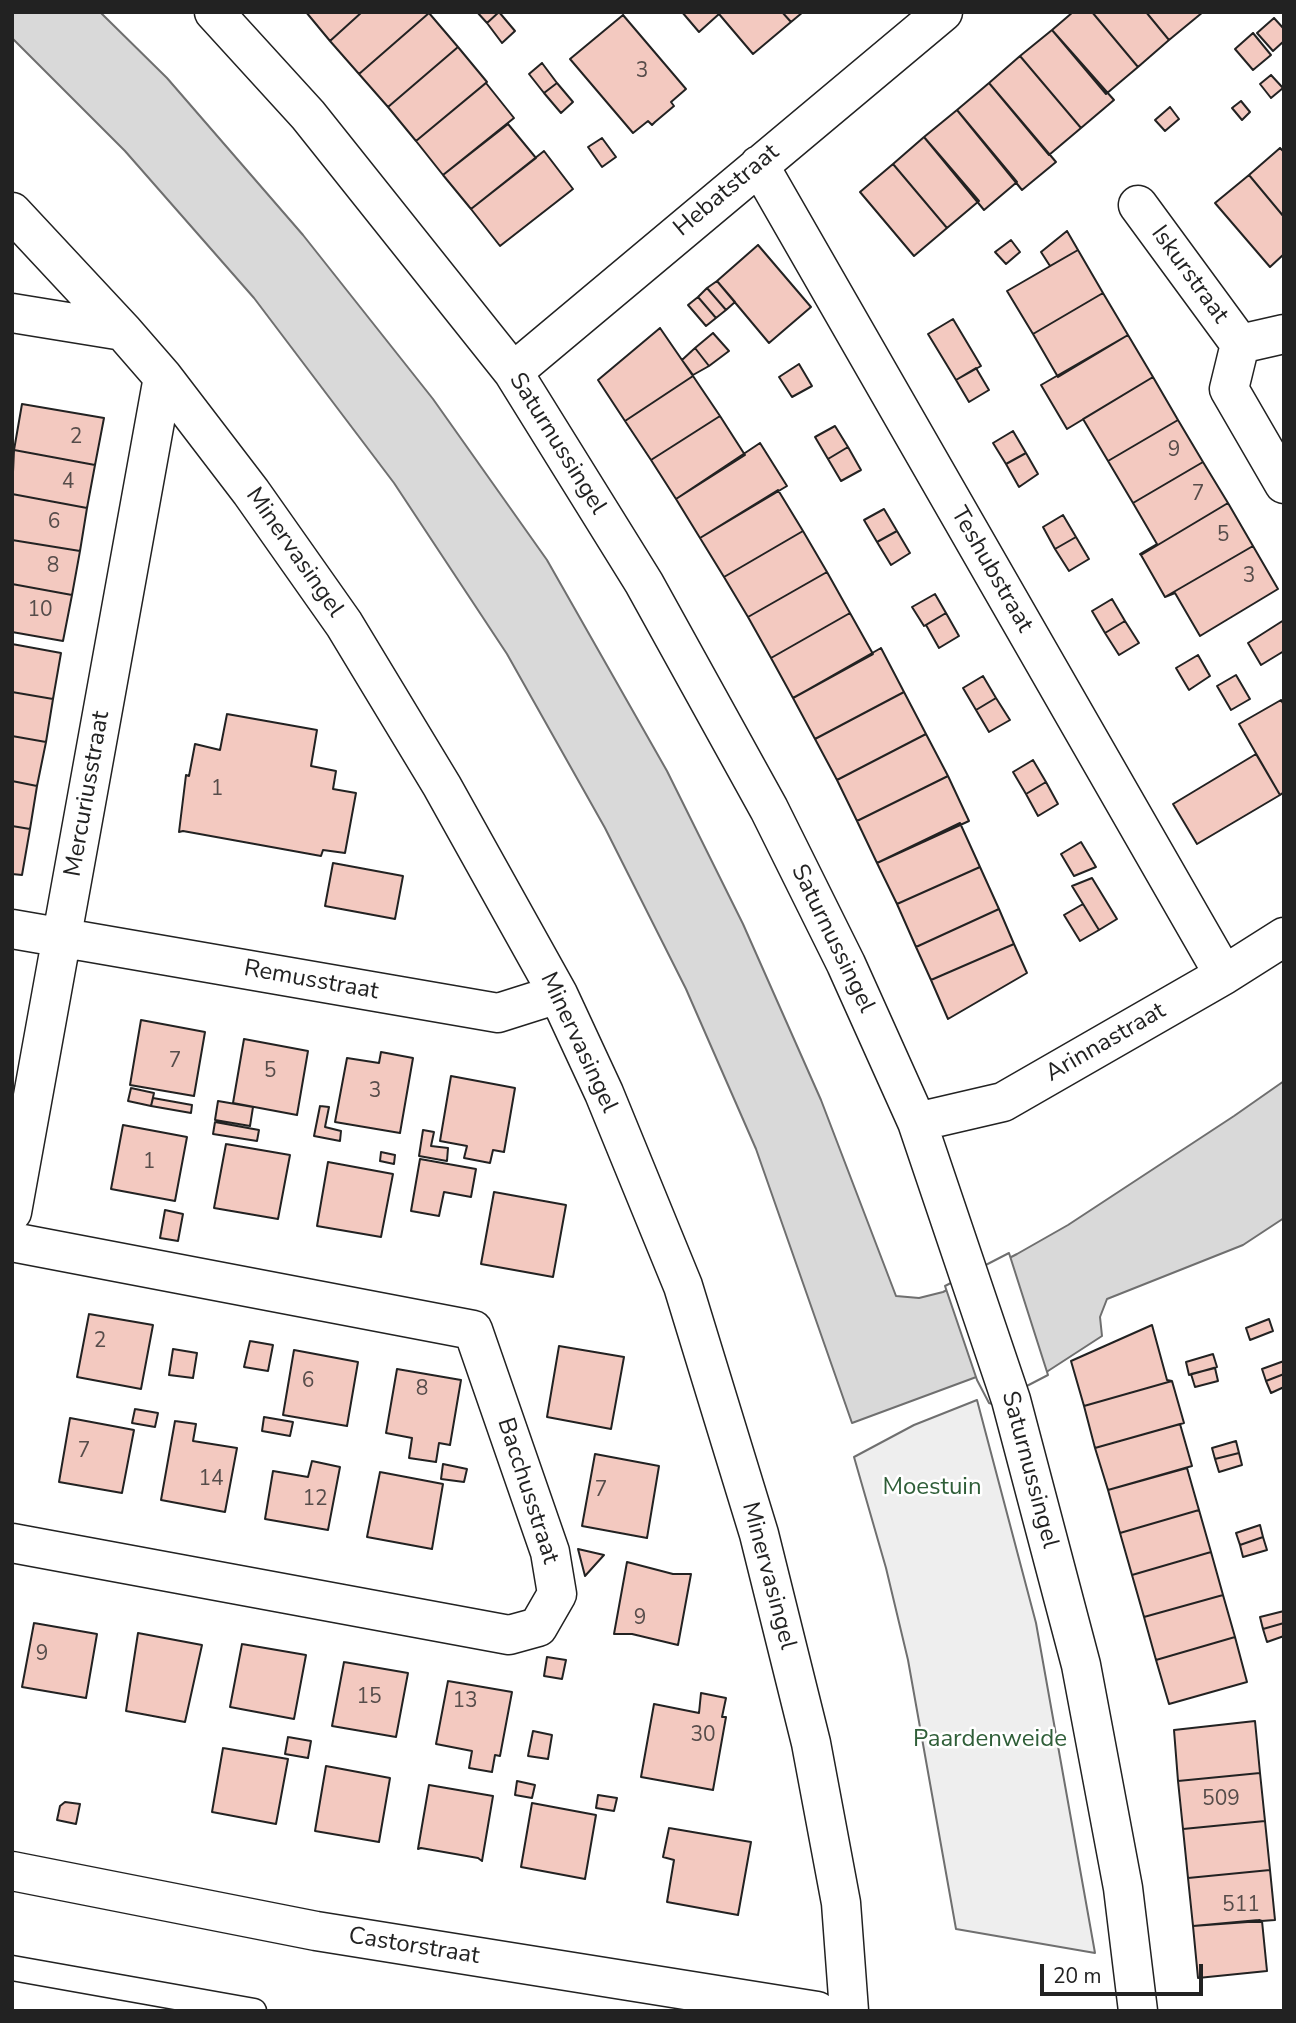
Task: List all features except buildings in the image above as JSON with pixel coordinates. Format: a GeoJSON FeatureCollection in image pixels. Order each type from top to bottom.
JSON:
{"type":"FeatureCollection","features":[{"type":"Feature","properties":{"kind":"street","name":"Saturnussingel"},"geometry":{"type":"LineString","coordinates":[[214,12],[308,115],[513,372],[645,583],[769,809],[846,964],[917,1122],[1011,1400],[1081,1665],[1123,1888],[1138,2011]]}},
{"type":"Feature","properties":{"kind":"street","name":"Hebatstraat"},"geometry":{"type":"LineString","coordinates":[[513,372],[943,12]]}},
{"type":"Feature","properties":{"kind":"street","name":"Teshubstraat"},"geometry":{"type":"LineString","coordinates":[[759,165],[1224,975]]}},
{"type":"Feature","properties":{"kind":"street","name":"Iskurstraat"},"geometry":{"type":"LineString","coordinates":[[1138,205],[1240,344]]}},
{"type":"Feature","properties":{"kind":"street","name":"Minervasingel"},"geometry":{"type":"LineString","coordinates":[[12,212],[163,377],[251,492],[344,624],[442,786],[558,994],[604,1093],[683,1286],[759,1534],[811,1743],[841,1903],[849,2011]]}},
{"type":"Feature","properties":{"kind":"street"},"geometry":{"type":"LineString","coordinates":[[12,313],[123,331]]}},
{"type":"Feature","properties":{"kind":"street","name":"Iskurstraat"},"geometry":{"type":"LineString","coordinates":[[1240,344],[1284,334]]}},
{"type":"Feature","properties":{"kind":"street","name":"Iskurstraat"},"geometry":{"type":"LineString","coordinates":[[1240,344],[1229,389],[1284,484]]}},
{"type":"Feature","properties":{"kind":"street","name":"Mercuriusstraat"},"geometry":{"type":"LineString","coordinates":[[12,1212],[163,377]]}},
{"type":"Feature","properties":{"kind":"street","name":"Remusstraat"},"geometry":{"type":"LineString","coordinates":[[12,929],[498,1013],[558,994]]}},
{"type":"Feature","properties":{"kind":"street","name":"Arinnastraat"},"geometry":{"type":"LineString","coordinates":[[917,1122],[1003,1102],[1224,975],[1284,937]]}},
{"type":"Feature","properties":{"kind":"street","name":"Bacchusstraat"},"geometry":{"type":"LineString","coordinates":[[12,1242],[473,1330],[550,1552],[556,1594],[538,1627],[509,1634],[12,1543]]}},
{"type":"Feature","properties":{"kind":"street","name":"Castorstraat"},"geometry":{"type":"LineString","coordinates":[[12,1871],[316,1931],[817,2011]]}},
{"type":"Feature","properties":{"kind":"lane"},"geometry":{"type":"LineString","coordinates":[[12,1968],[254,2011]]}},
{"type":"Feature","properties":{"kind":"green space"},"geometry":{"type":"Polygon","coordinates":[[[977,1400],[1036,1623],[1095,1953],[956,1929],[908,1660],[886,1568],[854,1457],[914,1425],[977,1400]]]}},
{"type":"Feature","properties":{"kind":"shaded area"},"geometry":{"type":"Polygon","coordinates":[[[12,12],[100,12],[167,78],[303,235],[433,399],[547,560],[667,771],[743,924],[821,1100],[896,1296],[919,1298],[943,1292],[1017,1254],[1068,1225],[1284,1081],[1284,1218],[1243,1245],[1107,1299],[1100,1317],[1102,1336],[1048,1371],[992,1401],[979,1376],[852,1423],[756,1149],[686,989],[605,828],[507,654],[394,483],[254,298],[125,151],[12,38],[12,12]]]}},
{"type":"Feature","properties":{"kind":"pier"},"geometry":{"type":"Polygon","coordinates":[[[1009,1253],[1048,1375],[992,1404],[977,1380],[945,1286],[1009,1253]]]}},
{"type":"Feature","properties":{"kind":"park label","name":"Moestuin"},"geometry":{"type":"Point","coordinates":[932,1488]}},
{"type":"Feature","properties":{"kind":"park label","name":"Paardenweide"},"geometry":{"type":"Point","coordinates":[990,1740]}}]}
